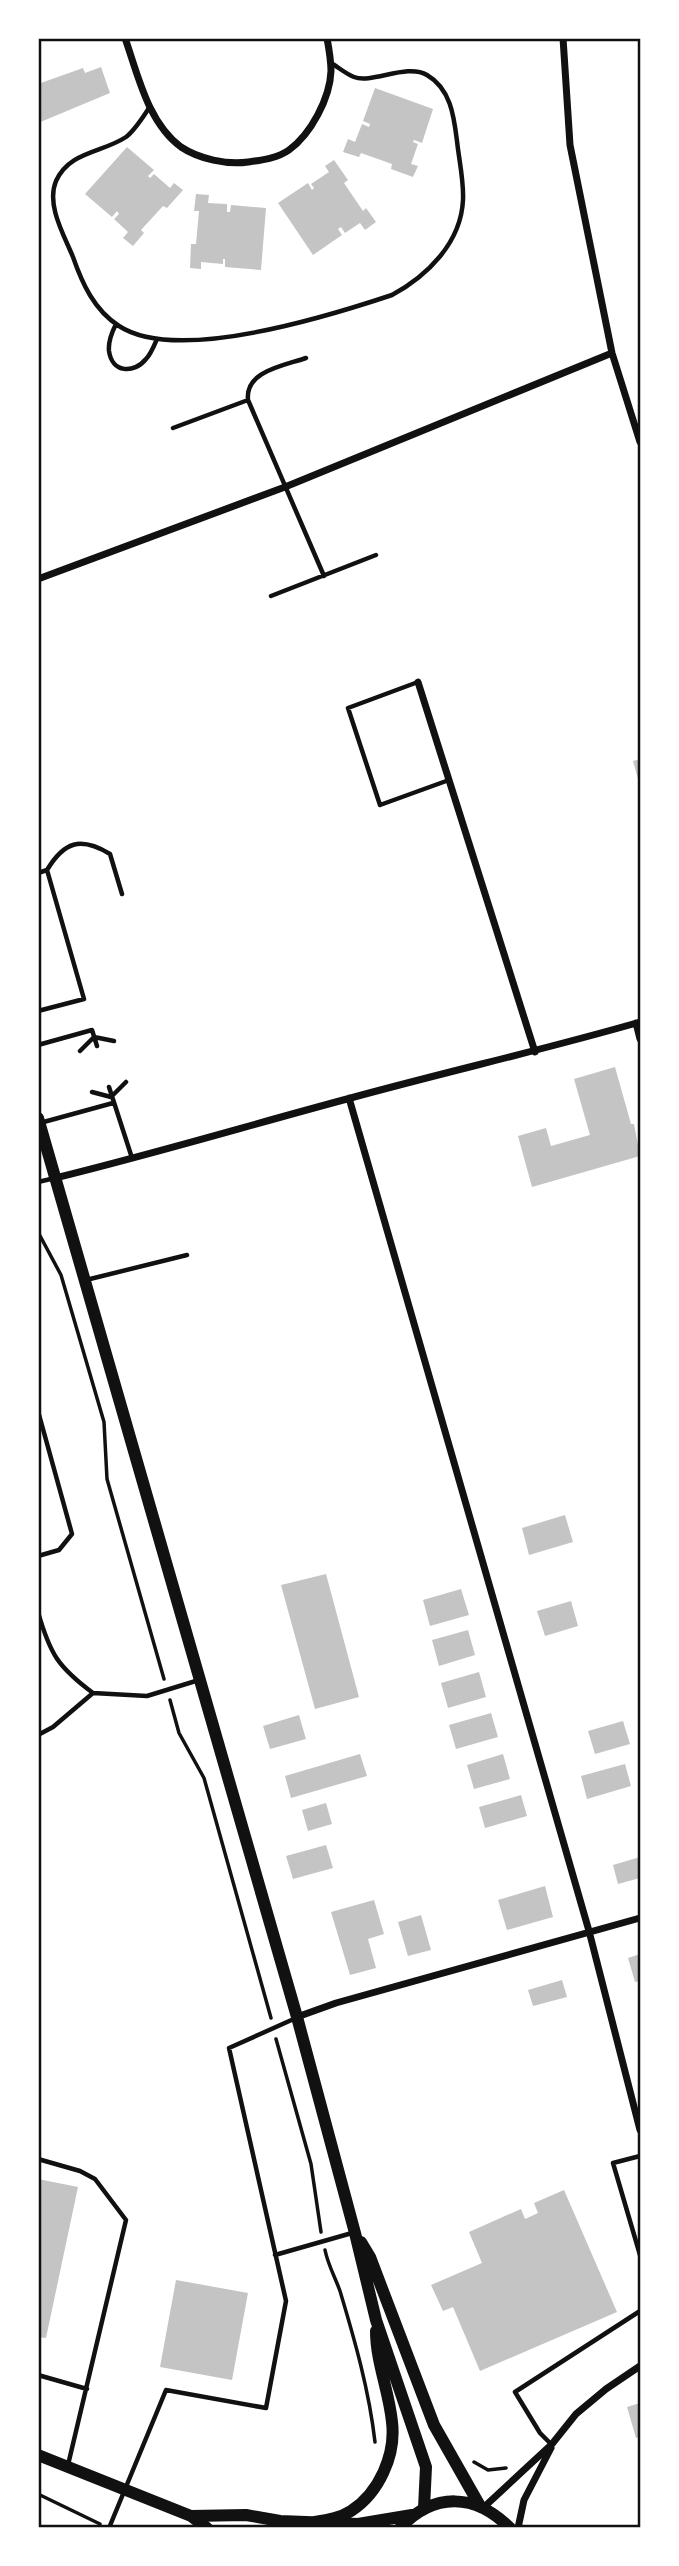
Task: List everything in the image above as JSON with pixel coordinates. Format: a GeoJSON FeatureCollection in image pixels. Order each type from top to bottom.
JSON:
{"type":"FeatureCollection","features":[{"type":"Feature","properties":{"kind":"street"},"geometry":{"type":"LineString","coordinates":[[125,38],[150,107],[163,129],[181,147],[202,157],[235,164],[266,160],[289,150],[309,129],[323,102],[331,71],[327,38]]}},
{"type":"Feature","properties":{"kind":"street"},"geometry":{"type":"LineString","coordinates":[[563,38],[570,145],[612,353],[640,442]]}},
{"type":"Feature","properties":{"kind":"street"},"geometry":{"type":"LineString","coordinates":[[38,579],[285,487],[612,353]]}},
{"type":"Feature","properties":{"kind":"street"},"geometry":{"type":"LineString","coordinates":[[418,682],[535,1052]]}},
{"type":"Feature","properties":{"kind":"street"},"geometry":{"type":"LineString","coordinates":[[55,1178],[638,1023],[640,1039]]}},
{"type":"Feature","properties":{"kind":"street"},"geometry":{"type":"LineString","coordinates":[[349,1098],[589,1931],[640,2130]]}},
{"type":"Feature","properties":{"kind":"street"},"geometry":{"type":"LineString","coordinates":[[39,1120],[297,2017],[376,2320],[426,2467],[424,2508]]}},
{"type":"Feature","properties":{"kind":"street"},"geometry":{"type":"LineString","coordinates":[[297,2017],[336,2003],[640,1918]]}},
{"type":"Feature","properties":{"kind":"street"},"geometry":{"type":"LineString","coordinates":[[355,2233],[370,2257],[434,2426],[482,2507]]}},
{"type":"Feature","properties":{"kind":"street"},"geometry":{"type":"LineString","coordinates":[[315,2522],[349,2512],[368,2496],[384,2471],[390,2451],[392,2423],[376,2347],[376,2320]]}},
{"type":"Feature","properties":{"kind":"street"},"geometry":{"type":"LineString","coordinates":[[482,2507],[552,2444],[576,2414],[640,2366]]}},
{"type":"Feature","properties":{"kind":"street"},"geometry":{"type":"LineString","coordinates":[[518,2528],[524,2500],[552,2444]]}},
{"type":"Feature","properties":{"kind":"street"},"geometry":{"type":"LineString","coordinates":[[38,2455],[191,2516],[207,2528]]}},
{"type":"Feature","properties":{"kind":"street"},"geometry":{"type":"LineString","coordinates":[[400,2528],[412,2515],[424,2508],[452,2502],[482,2507],[497,2515],[510,2528]]}},
{"type":"Feature","properties":{"kind":"street"},"geometry":{"type":"LineString","coordinates":[[191,2516],[246,2515],[280,2521],[358,2524],[412,2515]]}},
{"type":"Feature","properties":{"kind":"lane"},"geometry":{"type":"LineString","coordinates":[[150,107],[127,136],[82,155],[62,172],[55,184],[52,203],[80,276],[97,305],[116,324],[145,338],[238,337],[392,295],[414,283],[432,267],[457,225],[463,201],[453,112],[446,95],[428,75],[417,71],[356,79],[330,62]]}},
{"type":"Feature","properties":{"kind":"lane"},"geometry":{"type":"LineString","coordinates":[[116,324],[109,342],[109,353],[112,362],[120,369],[131,370],[139,366],[148,358],[157,339]]}},
{"type":"Feature","properties":{"kind":"lane"},"geometry":{"type":"LineString","coordinates":[[306,358],[255,377],[247,390],[248,400],[324,576]]}},
{"type":"Feature","properties":{"kind":"lane"},"geometry":{"type":"LineString","coordinates":[[173,428],[248,400]]}},
{"type":"Feature","properties":{"kind":"lane"},"geometry":{"type":"LineString","coordinates":[[271,596],[376,555]]}},
{"type":"Feature","properties":{"kind":"lane"},"geometry":{"type":"LineString","coordinates":[[418,682],[348,708],[380,805],[449,780]]}},
{"type":"Feature","properties":{"kind":"lane"},"geometry":{"type":"LineString","coordinates":[[38,873],[47,870],[57,854],[70,846],[80,843],[90,845],[110,854],[122,894]]}},
{"type":"Feature","properties":{"kind":"lane"},"geometry":{"type":"LineString","coordinates":[[38,1011],[85,999],[47,870]]}},
{"type":"Feature","properties":{"kind":"lane"},"geometry":{"type":"LineString","coordinates":[[38,1045],[92,1030],[97,1046]]}},
{"type":"Feature","properties":{"kind":"lane"},"geometry":{"type":"LineString","coordinates":[[94,1037],[114,1041]]}},
{"type":"Feature","properties":{"kind":"lane"},"geometry":{"type":"LineString","coordinates":[[80,1051],[94,1037]]}},
{"type":"Feature","properties":{"kind":"lane"},"geometry":{"type":"LineString","coordinates":[[39,1120],[113,1100],[126,1082]]}},
{"type":"Feature","properties":{"kind":"lane"},"geometry":{"type":"LineString","coordinates":[[108,1087],[132,1159]]}},
{"type":"Feature","properties":{"kind":"lane"},"geometry":{"type":"LineString","coordinates":[[92,1092],[113,1100]]}},
{"type":"Feature","properties":{"kind":"lane"},"geometry":{"type":"LineString","coordinates":[[38,1182],[55,1178]]}},
{"type":"Feature","properties":{"kind":"lane"},"geometry":{"type":"LineString","coordinates":[[84,1281],[187,1255]]}},
{"type":"Feature","properties":{"kind":"lane"},"geometry":{"type":"LineString","coordinates":[[38,1411],[72,1534],[59,1550],[38,1556]]}},
{"type":"Feature","properties":{"kind":"lane"},"geometry":{"type":"LineString","coordinates":[[38,1612],[48,1647],[68,1675],[93,1693],[147,1696],[200,1680]]}},
{"type":"Feature","properties":{"kind":"lane"},"geometry":{"type":"LineString","coordinates":[[38,1735],[53,1727],[93,1693]]}},
{"type":"Feature","properties":{"kind":"lane"},"geometry":{"type":"LineString","coordinates":[[109,2528],[166,2390],[267,2408],[286,2301],[229,2048],[297,2017]]}},
{"type":"Feature","properties":{"kind":"lane"},"geometry":{"type":"LineString","coordinates":[[640,2156],[613,2163],[640,2255]]}},
{"type":"Feature","properties":{"kind":"lane"},"geometry":{"type":"LineString","coordinates":[[38,2159],[80,2171],[95,2179],[125,2220],[88,2389],[67,2466]]}},
{"type":"Feature","properties":{"kind":"lane"},"geometry":{"type":"LineString","coordinates":[[275,2255],[355,2233]]}},
{"type":"Feature","properties":{"kind":"lane"},"geometry":{"type":"LineString","coordinates":[[552,2444],[540,2433],[515,2392],[640,2311]]}},
{"type":"Feature","properties":{"kind":"lane"},"geometry":{"type":"LineString","coordinates":[[38,2375],[88,2389]]}},
{"type":"Feature","properties":{"kind":"path"},"geometry":{"type":"LineString","coordinates":[[38,1232],[61,1275],[104,1422],[107,1479],[179,1733],[204,1777],[311,2164],[327,2264],[338,2287],[366,2385],[376,2449]]}},
{"type":"Feature","properties":{"kind":"path"},"geometry":{"type":"LineString","coordinates":[[38,2494],[109,2528]]}},
{"type":"Feature","properties":{"kind":"building"},"geometry":{"type":"Polygon","coordinates":[[[101,67],[110,93],[38,123],[38,84],[83,68],[85,73],[101,67]]]}},
{"type":"Feature","properties":{"kind":"building"},"geometry":{"type":"Polygon","coordinates":[[[375,88],[433,109],[422,143],[413,142],[418,144],[411,164],[418,166],[413,177],[391,169],[392,164],[361,153],[359,157],[343,152],[348,139],[355,142],[362,124],[369,127],[370,124],[363,121],[375,88]]]}},
{"type":"Feature","properties":{"kind":"building"},"geometry":{"type":"Polygon","coordinates":[[[127,147],[154,170],[148,176],[150,178],[154,174],[170,188],[174,183],[183,190],[167,208],[163,206],[141,230],[144,233],[133,246],[123,238],[128,232],[114,219],[119,214],[117,211],[112,217],[85,194],[127,147]]]}},
{"type":"Feature","properties":{"kind":"building"},"geometry":{"type":"Polygon","coordinates":[[[334,160],[348,180],[344,183],[363,211],[366,208],[376,222],[365,230],[360,223],[345,233],[341,227],[338,229],[342,235],[313,255],[278,203],[308,183],[312,190],[314,188],[311,184],[329,172],[325,166],[334,160]]]}},
{"type":"Feature","properties":{"kind":"building"},"geometry":{"type":"Polygon","coordinates":[[[196,194],[209,195],[208,203],[227,204],[227,212],[230,212],[231,205],[266,208],[261,270],[225,267],[225,259],[223,264],[201,262],[201,269],[190,268],[191,244],[196,244],[199,211],[194,211],[196,194]]]}},
{"type":"Feature","properties":{"kind":"building"},"geometry":{"type":"Polygon","coordinates":[[[640,759],[640,786],[633,761],[640,759]]]}},
{"type":"Feature","properties":{"kind":"building"},"geometry":{"type":"Polygon","coordinates":[[[615,1067],[631,1124],[634,1124],[640,1156],[532,1187],[518,1136],[546,1128],[551,1146],[590,1135],[574,1079],[615,1067]]]}},
{"type":"Feature","properties":{"kind":"building"},"geometry":{"type":"Polygon","coordinates":[[[565,1515],[573,1542],[529,1555],[522,1528],[565,1515]]]}},
{"type":"Feature","properties":{"kind":"building"},"geometry":{"type":"Polygon","coordinates":[[[326,1574],[359,1697],[315,1709],[281,1585],[326,1574]]]}},
{"type":"Feature","properties":{"kind":"building"},"geometry":{"type":"Polygon","coordinates":[[[461,1589],[469,1615],[430,1626],[423,1600],[461,1589]]]}},
{"type":"Feature","properties":{"kind":"building"},"geometry":{"type":"Polygon","coordinates":[[[571,1601],[578,1626],[545,1636],[537,1611],[571,1601]]]}},
{"type":"Feature","properties":{"kind":"building"},"geometry":{"type":"Polygon","coordinates":[[[468,1630],[475,1655],[439,1666],[432,1640],[468,1630]]]}},
{"type":"Feature","properties":{"kind":"building"},"geometry":{"type":"Polygon","coordinates":[[[479,1672],[486,1697],[448,1708],[441,1683],[479,1672]]]}},
{"type":"Feature","properties":{"kind":"building"},"geometry":{"type":"Polygon","coordinates":[[[491,1713],[498,1737],[456,1749],[449,1725],[491,1713]]]}},
{"type":"Feature","properties":{"kind":"building"},"geometry":{"type":"Polygon","coordinates":[[[299,1715],[306,1739],[270,1749],[263,1726],[299,1715]]]}},
{"type":"Feature","properties":{"kind":"building"},"geometry":{"type":"Polygon","coordinates":[[[623,1721],[630,1744],[595,1754],[588,1731],[623,1721]]]}},
{"type":"Feature","properties":{"kind":"building"},"geometry":{"type":"Polygon","coordinates":[[[360,1754],[367,1776],[291,1798],[285,1776],[360,1754]]]}},
{"type":"Feature","properties":{"kind":"building"},"geometry":{"type":"Polygon","coordinates":[[[503,1754],[510,1779],[474,1789],[467,1765],[503,1754]]]}},
{"type":"Feature","properties":{"kind":"building"},"geometry":{"type":"Polygon","coordinates":[[[625,1764],[631,1786],[587,1799],[581,1776],[625,1764]]]}},
{"type":"Feature","properties":{"kind":"building"},"geometry":{"type":"Polygon","coordinates":[[[521,1795],[527,1816],[485,1828],[479,1807],[521,1795]]]}},
{"type":"Feature","properties":{"kind":"building"},"geometry":{"type":"Polygon","coordinates":[[[326,1803],[332,1824],[308,1831],[302,1810],[326,1803]]]}},
{"type":"Feature","properties":{"kind":"building"},"geometry":{"type":"Polygon","coordinates":[[[326,1845],[333,1868],[293,1879],[286,1856],[326,1845]]]}},
{"type":"Feature","properties":{"kind":"building"},"geometry":{"type":"Polygon","coordinates":[[[640,1857],[640,1878],[618,1884],[613,1865],[640,1857]]]}},
{"type":"Feature","properties":{"kind":"building"},"geometry":{"type":"Polygon","coordinates":[[[545,1886],[553,1917],[507,1930],[498,1900],[545,1886]]]}},
{"type":"Feature","properties":{"kind":"building"},"geometry":{"type":"Polygon","coordinates":[[[374,1900],[384,1934],[368,1939],[376,1968],[350,1975],[331,1912],[374,1900]]]}},
{"type":"Feature","properties":{"kind":"building"},"geometry":{"type":"Polygon","coordinates":[[[421,1915],[431,1950],[408,1956],[398,1922],[421,1915]]]}},
{"type":"Feature","properties":{"kind":"building"},"geometry":{"type":"Polygon","coordinates":[[[640,1954],[640,1981],[635,1982],[628,1958],[640,1954]]]}},
{"type":"Feature","properties":{"kind":"building"},"geometry":{"type":"Polygon","coordinates":[[[562,1980],[567,1997],[533,2006],[528,1990],[562,1980]]]}},
{"type":"Feature","properties":{"kind":"building"},"geometry":{"type":"Polygon","coordinates":[[[38,2179],[78,2187],[46,2338],[38,2337],[38,2179]]]}},
{"type":"Feature","properties":{"kind":"building"},"geometry":{"type":"Polygon","coordinates":[[[564,2190],[617,2312],[480,2371],[453,2307],[443,2311],[431,2285],[482,2263],[469,2232],[521,2209],[525,2219],[538,2213],[534,2203],[564,2190]]]}},
{"type":"Feature","properties":{"kind":"building"},"geometry":{"type":"Polygon","coordinates":[[[176,2280],[248,2293],[232,2380],[160,2367],[176,2280]]]}},
{"type":"Feature","properties":{"kind":"building"},"geometry":{"type":"Polygon","coordinates":[[[640,2403],[640,2437],[636,2438],[627,2407],[640,2403]]]}}]}
